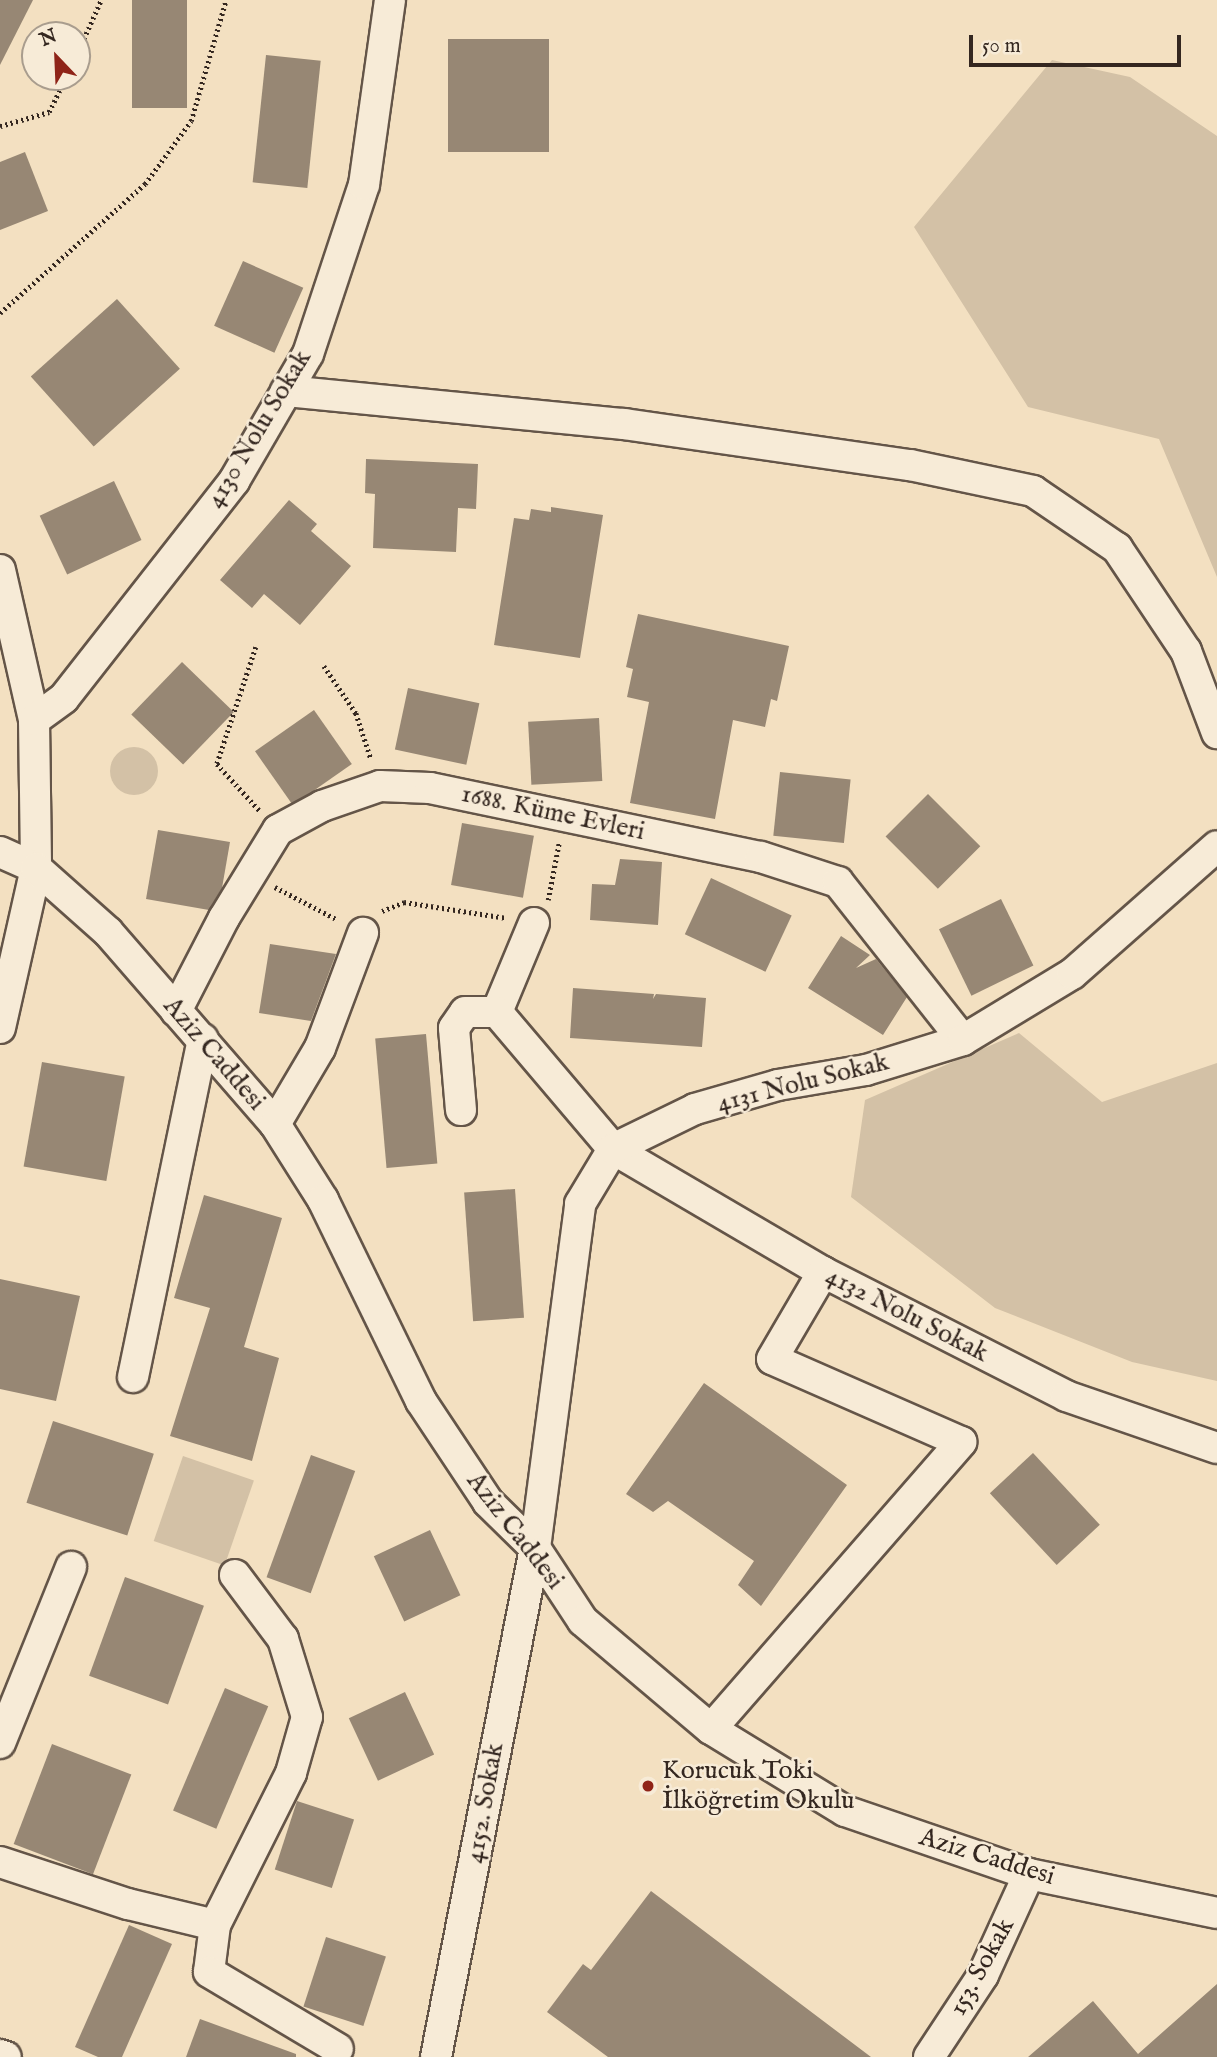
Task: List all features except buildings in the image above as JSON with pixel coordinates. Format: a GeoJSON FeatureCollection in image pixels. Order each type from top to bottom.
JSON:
{"type":"FeatureCollection","features":[{"type":"Feature","properties":{"kind":"street","name":"4130 Nolu Sokak"},"geometry":{"type":"LineString","coordinates":[[34,720],[64,698],[234,481],[308,354],[363,185],[390,0]]}},
{"type":"Feature","properties":{"kind":"street"},"geometry":{"type":"LineString","coordinates":[[286,391],[624,424],[910,465],[1034,491],[1117,548],[1186,651],[1217,733]]}},
{"type":"Feature","properties":{"kind":"street"},"geometry":{"type":"LineString","coordinates":[[0,570],[34,720],[36,868],[0,1028]]}},
{"type":"Feature","properties":{"kind":"street","name":"1688. Küme Evleri"},"geometry":{"type":"LineString","coordinates":[[176,1011],[249,874],[278,830],[322,806],[380,786],[430,788],[564,814],[761,857],[838,882],[963,1040]]}},
{"type":"Feature","properties":{"kind":"street","name":"4131 Nolu Sokak"},"geometry":{"type":"LineString","coordinates":[[613,1149],[695,1109],[778,1085],[866,1070],[963,1040],[1072,974],[1217,846]]}},
{"type":"Feature","properties":{"kind":"street","name":"Aziz Caddesi"},"geometry":{"type":"LineString","coordinates":[[0,852],[36,868],[108,932],[275,1124],[323,1200],[421,1401],[488,1502],[534,1548],[583,1621],[711,1729],[845,1811],[1029,1874],[1217,1913]]}},
{"type":"Feature","properties":{"kind":"street"},"geometry":{"type":"LineString","coordinates":[[461,1110],[454,1028],[465,1012],[497,1012],[534,923]]}},
{"type":"Feature","properties":{"kind":"street"},"geometry":{"type":"LineString","coordinates":[[275,1124],[320,1048],[363,933]]}},
{"type":"Feature","properties":{"kind":"street","name":"4132 Nolu Sokak"},"geometry":{"type":"LineString","coordinates":[[497,1012],[613,1149],[823,1272],[1066,1396],[1217,1448]]}},
{"type":"Feature","properties":{"kind":"street"},"geometry":{"type":"LineString","coordinates":[[133,1377],[203,1039]]}},
{"type":"Feature","properties":{"kind":"street"},"geometry":{"type":"LineString","coordinates":[[534,1548],[580,1204],[613,1149]]}},
{"type":"Feature","properties":{"kind":"street"},"geometry":{"type":"LineString","coordinates":[[711,1729],[961,1442],[772,1359],[823,1272]]}},
{"type":"Feature","properties":{"kind":"street","name":"4152. Sokak"},"geometry":{"type":"LineString","coordinates":[[436,2057],[534,1548]]}},
{"type":"Feature","properties":{"kind":"street"},"geometry":{"type":"LineString","coordinates":[[0,1743],[71,1567]]}},
{"type":"Feature","properties":{"kind":"street"},"geometry":{"type":"LineString","coordinates":[[234,1575],[284,1639],[307,1717],[291,1773],[215,1925],[209,1972],[338,2049]]}},
{"type":"Feature","properties":{"kind":"street"},"geometry":{"type":"LineString","coordinates":[[0,1862],[128,1904],[215,1925]]}},
{"type":"Feature","properties":{"kind":"street","name":"153. Sokak"},"geometry":{"type":"LineString","coordinates":[[929,2057],[983,1975],[1029,1874]]}},
{"type":"Feature","properties":{"kind":"street"},"geometry":{"type":"LineString","coordinates":[[0,2054],[6,2057]]}},
{"type":"Feature","properties":{"kind":"path"},"geometry":{"type":"LineString","coordinates":[[91,22],[101,0]]}},
{"type":"Feature","properties":{"kind":"path"},"geometry":{"type":"LineString","coordinates":[[0,313],[145,184],[191,121],[226,0]]}},
{"type":"Feature","properties":{"kind":"path"},"geometry":{"type":"LineString","coordinates":[[0,126],[49,113],[59,91]]}},
{"type":"Feature","properties":{"kind":"path"},"geometry":{"type":"LineString","coordinates":[[256,647],[217,764],[278,830]]}},
{"type":"Feature","properties":{"kind":"path"},"geometry":{"type":"LineString","coordinates":[[324,666],[355,713],[380,786]]}},
{"type":"Feature","properties":{"kind":"path"},"geometry":{"type":"LineString","coordinates":[[249,874],[363,933],[380,912],[404,902],[534,923],[548,900],[564,814]]}},
{"type":"Feature","properties":{"kind":"shaded area"},"geometry":{"type":"Polygon","coordinates":[[[1052,60],[1130,77],[1217,136],[1217,577],[1159,439],[1028,407],[914,227],[1052,60]]]}},
{"type":"Feature","properties":{"kind":"shaded area"},"geometry":{"type":"Polygon","coordinates":[[[134,747],[151,754],[158,771],[151,788],[134,795],[117,788],[110,771],[117,754],[134,747]]]}},
{"type":"Feature","properties":{"kind":"shaded area"},"geometry":{"type":"Polygon","coordinates":[[[1019,1033],[1102,1102],[1217,1063],[1217,1381],[1132,1362],[995,1308],[851,1197],[865,1100],[1019,1033]]]}},
{"type":"Feature","properties":{"kind":"shaded area"},"geometry":{"type":"Polygon","coordinates":[[[183,1456],[254,1480],[225,1566],[154,1541],[183,1456]]]}},
{"type":"Feature","properties":{"kind":"place","name":"Korucuk Toki İlköğretim Okulu"},"geometry":{"type":"Point","coordinates":[648,1786]}}]}
